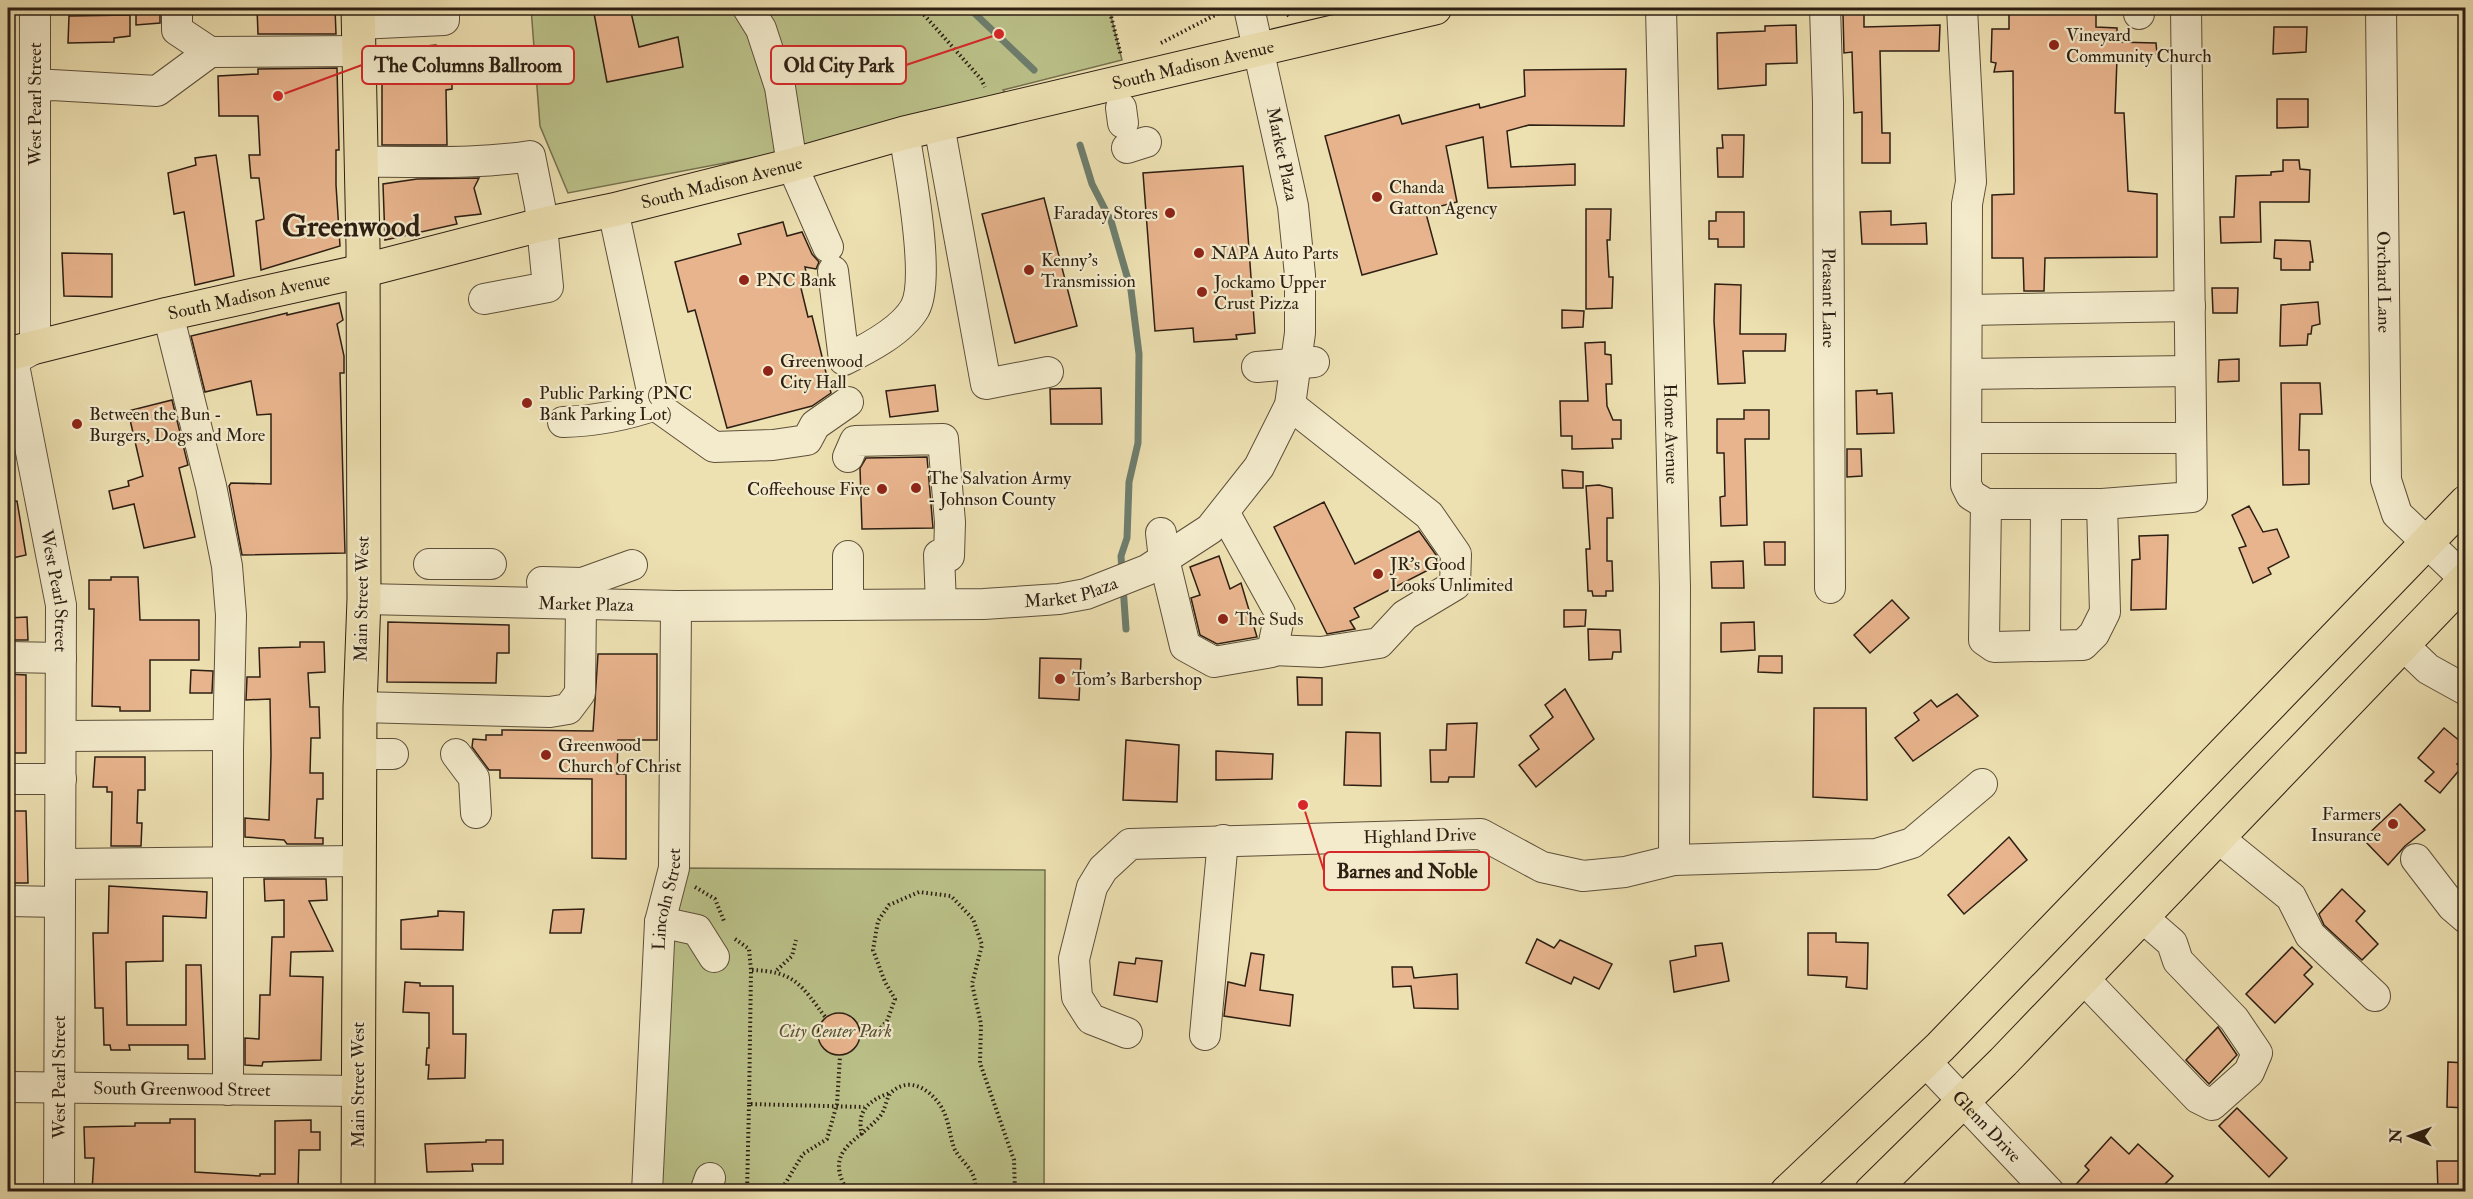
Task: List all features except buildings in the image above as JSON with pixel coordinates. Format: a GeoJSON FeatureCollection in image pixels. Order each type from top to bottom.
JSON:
{"type":"FeatureCollection","features":[{"type":"Feature","properties":{"kind":"main road","name":"South Madison Avenue"},"geometry":{"type":"LineString","coordinates":[[21,351],[168,314],[362,271],[540,225],[613,210],[792,165],[904,133],[1435,8]]}},
{"type":"Feature","properties":{"kind":"main road","name":"Main Street West"},"geometry":{"type":"LineString","coordinates":[[358,27],[364,599],[360,707],[358,1191]]}},
{"type":"Feature","properties":{"kind":"main road"},"geometry":{"type":"LineString","coordinates":[[1870,1191],[2084,979],[2402,644],[2454,568],[2466,502]]}},
{"type":"Feature","properties":{"kind":"main road"},"geometry":{"type":"LineString","coordinates":[[1786,1191],[2454,568]]}},
{"type":"Feature","properties":{"kind":"street","name":"West Pearl Street"},"geometry":{"type":"LineString","coordinates":[[35,8],[21,46],[35,87],[21,351],[13,360],[61,605],[59,1191]]}},
{"type":"Feature","properties":{"kind":"street"},"geometry":{"type":"LineString","coordinates":[[177,8],[177,30],[210,52]]}},
{"type":"Feature","properties":{"kind":"street"},"geometry":{"type":"LineString","coordinates":[[35,87],[52,85],[157,91],[210,52],[358,27],[444,20],[444,8]]}},
{"type":"Feature","properties":{"kind":"street"},"geometry":{"type":"LineString","coordinates":[[748,8],[760,29],[780,87],[792,165],[830,259],[844,360],[881,342],[915,309],[922,283],[904,133]]}},
{"type":"Feature","properties":{"kind":"street","name":"Market Plaza"},"geometry":{"type":"LineString","coordinates":[[364,599],[676,606],[941,604],[1059,599],[1086,594],[1137,573],[1162,546],[1210,529],[1259,467],[1290,405],[1287,361],[1300,333],[1307,294],[1293,206],[1249,8]]}},
{"type":"Feature","properties":{"kind":"street","name":"Home Avenue"},"geometry":{"type":"LineString","coordinates":[[1661,8],[1675,587],[1674,860]]}},
{"type":"Feature","properties":{"kind":"street","name":"Pleasant Lane"},"geometry":{"type":"LineString","coordinates":[[1825,8],[1828,102],[1830,588]]}},
{"type":"Feature","properties":{"kind":"street"},"geometry":{"type":"LineString","coordinates":[[1962,8],[1971,182],[1967,204],[1966,485],[1971,495],[1986,504],[2103,504],[2192,497],[2186,8]]}},
{"type":"Feature","properties":{"kind":"street","name":"Orchard Lane"},"geometry":{"type":"LineString","coordinates":[[2380,8],[2386,480],[2397,514],[2454,568]]}},
{"type":"Feature","properties":{"kind":"street"},"geometry":{"type":"LineString","coordinates":[[939,125],[986,384],[1047,372]]}},
{"type":"Feature","properties":{"kind":"street"},"geometry":{"type":"LineString","coordinates":[[360,162],[449,164],[492,162],[530,156],[548,288],[484,299]]}},
{"type":"Feature","properties":{"kind":"street"},"geometry":{"type":"LineString","coordinates":[[613,210],[655,405],[714,447],[807,440],[815,424],[848,402]]}},
{"type":"Feature","properties":{"kind":"street"},"geometry":{"type":"LineString","coordinates":[[1967,310],[2190,306]]}},
{"type":"Feature","properties":{"kind":"street"},"geometry":{"type":"LineString","coordinates":[[168,314],[211,486],[226,566],[231,615],[228,735],[228,1090]]}},
{"type":"Feature","properties":{"kind":"street"},"geometry":{"type":"LineString","coordinates":[[1967,374],[2190,371]]}},
{"type":"Feature","properties":{"kind":"street"},"geometry":{"type":"LineString","coordinates":[[563,422],[598,421],[655,405]]}},
{"type":"Feature","properties":{"kind":"street"},"geometry":{"type":"LineString","coordinates":[[1162,546],[1185,646],[1214,662],[1272,650],[1321,652],[1378,643],[1405,615],[1455,585],[1456,554],[1429,515],[1290,405]]}},
{"type":"Feature","properties":{"kind":"street"},"geometry":{"type":"LineString","coordinates":[[1967,438],[2191,438]]}},
{"type":"Feature","properties":{"kind":"street"},"geometry":{"type":"LineString","coordinates":[[848,457],[855,441],[943,439],[950,522],[949,556],[939,555],[941,604]]}},
{"type":"Feature","properties":{"kind":"street"},"geometry":{"type":"LineString","coordinates":[[1986,504],[1984,640],[1994,647],[2083,645],[2094,634],[2105,612],[2103,504]]}},
{"type":"Feature","properties":{"kind":"street"},"geometry":{"type":"LineString","coordinates":[[2044,646],[2046,504]]}},
{"type":"Feature","properties":{"kind":"street"},"geometry":{"type":"LineString","coordinates":[[1224,512],[1280,613],[1272,650]]}},
{"type":"Feature","properties":{"kind":"street"},"geometry":{"type":"LineString","coordinates":[[848,556],[848,604]]}},
{"type":"Feature","properties":{"kind":"street"},"geometry":{"type":"LineString","coordinates":[[429,564],[484,564],[477,603]]}},
{"type":"Feature","properties":{"kind":"street"},"geometry":{"type":"LineString","coordinates":[[542,582],[582,583],[632,566]]}},
{"type":"Feature","properties":{"kind":"street"},"geometry":{"type":"LineString","coordinates":[[360,707],[550,712],[568,708],[580,693],[581,604]]}},
{"type":"Feature","properties":{"kind":"street","name":"Lincoln Street"},"geometry":{"type":"LineString","coordinates":[[647,1191],[660,922],[675,868],[676,606]]}},
{"type":"Feature","properties":{"kind":"street"},"geometry":{"type":"LineString","coordinates":[[2402,644],[2428,669],[2466,690]]}},
{"type":"Feature","properties":{"kind":"street"},"geometry":{"type":"LineString","coordinates":[[8,657],[61,658]]}},
{"type":"Feature","properties":{"kind":"street"},"geometry":{"type":"LineString","coordinates":[[61,736],[228,735]]}},
{"type":"Feature","properties":{"kind":"street"},"geometry":{"type":"LineString","coordinates":[[361,754],[393,754]]}},
{"type":"Feature","properties":{"kind":"street"},"geometry":{"type":"LineString","coordinates":[[456,754],[474,778],[476,813]]}},
{"type":"Feature","properties":{"kind":"street"},"geometry":{"type":"LineString","coordinates":[[8,779],[61,779]]}},
{"type":"Feature","properties":{"kind":"street","name":"Highland Drive"},"geometry":{"type":"LineString","coordinates":[[1127,1033],[1091,1019],[1077,997],[1074,959],[1092,887],[1103,869],[1130,844],[1481,834],[1542,867],[1583,876],[1625,872],[1674,860],[1876,854],[1912,843],[1982,784]]}},
{"type":"Feature","properties":{"kind":"street"},"geometry":{"type":"LineString","coordinates":[[2217,837],[2291,897],[2310,935],[2375,996]]}},
{"type":"Feature","properties":{"kind":"street"},"geometry":{"type":"LineString","coordinates":[[1204,1035],[1223,840]]}},
{"type":"Feature","properties":{"kind":"street"},"geometry":{"type":"LineString","coordinates":[[2416,859],[2452,906],[2466,918]]}},
{"type":"Feature","properties":{"kind":"street"},"geometry":{"type":"LineString","coordinates":[[60,864],[360,861]]}},
{"type":"Feature","properties":{"kind":"street"},"geometry":{"type":"LineString","coordinates":[[8,901],[60,902]]}},
{"type":"Feature","properties":{"kind":"street"},"geometry":{"type":"LineString","coordinates":[[2084,979],[2198,1098],[2212,1105],[2249,1072],[2257,1053],[2234,1019],[2178,961],[2172,944],[2142,917]]}},
{"type":"Feature","properties":{"kind":"street"},"geometry":{"type":"LineString","coordinates":[[660,922],[697,930],[714,957]]}},
{"type":"Feature","properties":{"kind":"street","name":"Glenn Drive"},"geometry":{"type":"LineString","coordinates":[[1925,1061],[2049,1191]]}},
{"type":"Feature","properties":{"kind":"street","name":"South Greenwood Street"},"geometry":{"type":"LineString","coordinates":[[8,1087],[357,1091]]}},
{"type":"Feature","properties":{"kind":"path"},"geometry":{"type":"LineString","coordinates":[[918,8],[981,79],[996,112]]}},
{"type":"Feature","properties":{"kind":"path"},"geometry":{"type":"LineString","coordinates":[[1109,8],[1122,60]]}},
{"type":"Feature","properties":{"kind":"path"},"geometry":{"type":"LineString","coordinates":[[1282,8],[1289,13]]}},
{"type":"Feature","properties":{"kind":"path"},"geometry":{"type":"LineString","coordinates":[[1156,45],[1219,14]]}},
{"type":"Feature","properties":{"kind":"path"},"geometry":{"type":"LineString","coordinates":[[861,1033],[875,1034],[887,1022],[895,999],[885,982],[873,950],[878,921],[889,905],[919,892],[951,896],[973,919],[982,945],[972,984],[981,1024],[980,1063],[1014,1160],[1015,1191]]}},
{"type":"Feature","properties":{"kind":"path"},"geometry":{"type":"LineString","coordinates":[[777,970],[792,956],[796,940]]}},
{"type":"Feature","properties":{"kind":"path"},"geometry":{"type":"LineString","coordinates":[[747,1191],[751,970],[777,970],[803,988],[826,1018]]}},
{"type":"Feature","properties":{"kind":"path"},"geometry":{"type":"LineString","coordinates":[[780,1191],[803,1154],[827,1139],[837,1104],[840,1056]]}},
{"type":"Feature","properties":{"kind":"path"},"geometry":{"type":"LineString","coordinates":[[862,1135],[859,1124],[864,1107],[876,1098],[901,1086],[914,1085],[929,1092],[944,1112],[957,1155],[972,1170],[974,1191]]}},
{"type":"Feature","properties":{"kind":"path"},"geometry":{"type":"LineString","coordinates":[[848,1191],[839,1177],[839,1162],[847,1144],[862,1135],[883,1112],[890,1092]]}},
{"type":"Feature","properties":{"kind":"path"},"geometry":{"type":"LineString","coordinates":[[749,1104],[837,1104],[864,1107]]}},
{"type":"Feature","properties":{"kind":"green space"},"geometry":{"type":"Polygon","coordinates":[[[531,8],[1109,8],[1122,60],[1003,90],[1018,107],[568,193],[540,126],[531,8]]]}},
{"type":"Feature","properties":{"kind":"green space","name":"City Center Park"},"geometry":{"type":"Polygon","coordinates":[[[674,868],[1045,870],[1044,1191],[648,1192],[674,868]]]}},
{"type":"Feature","properties":{"kind":"waterway"},"geometry":{"type":"LineString","coordinates":[[969,8],[1034,70]]}},
{"type":"Feature","properties":{"kind":"waterway"},"geometry":{"type":"LineString","coordinates":[[1080,145],[1092,184],[1111,221],[1131,290],[1139,354],[1138,443],[1129,482],[1127,538],[1121,556],[1122,572]]}},
{"type":"Feature","properties":{"kind":"waterway"},"geometry":{"type":"LineString","coordinates":[[1123,586],[1126,629]]}},
{"type":"Feature","properties":{"kind":"place","name":"Old City Park"},"geometry":{"type":"Point","coordinates":[999,34]}},
{"type":"Feature","properties":{"kind":"place","name":"Vineyard Community Church"},"geometry":{"type":"Point","coordinates":[2054,45]}},
{"type":"Feature","properties":{"kind":"place","name":"The Columns Ballroom"},"geometry":{"type":"Point","coordinates":[278,96]}},
{"type":"Feature","properties":{"kind":"place","name":"Chanda Gatton Agency"},"geometry":{"type":"Point","coordinates":[1377,197]}},
{"type":"Feature","properties":{"kind":"place","name":"Faraday Stores"},"geometry":{"type":"Point","coordinates":[1170,213]}},
{"type":"Feature","properties":{"kind":"place","name":"NAPA Auto Parts"},"geometry":{"type":"Point","coordinates":[1199,253]}},
{"type":"Feature","properties":{"kind":"place","name":"Kenny's Transmission"},"geometry":{"type":"Point","coordinates":[1029,270]}},
{"type":"Feature","properties":{"kind":"place","name":"PNC Bank"},"geometry":{"type":"Point","coordinates":[744,280]}},
{"type":"Feature","properties":{"kind":"place","name":"Jockamo Upper Crust Pizza"},"geometry":{"type":"Point","coordinates":[1202,292]}},
{"type":"Feature","properties":{"kind":"place","name":"Greenwood City Hall"},"geometry":{"type":"Point","coordinates":[768,371]}},
{"type":"Feature","properties":{"kind":"place","name":"Public Parking (PNC Bank Parking Lot)"},"geometry":{"type":"Point","coordinates":[527,403]}},
{"type":"Feature","properties":{"kind":"place","name":"Between the Bun - Burgers, Dogs and More"},"geometry":{"type":"Point","coordinates":[77,424]}},
{"type":"Feature","properties":{"kind":"place","name":"The Salvation Army - Johnson County"},"geometry":{"type":"Point","coordinates":[916,488]}},
{"type":"Feature","properties":{"kind":"place","name":"Coffeehouse Five"},"geometry":{"type":"Point","coordinates":[882,489]}},
{"type":"Feature","properties":{"kind":"place","name":"JR's Good Looks Unlimited"},"geometry":{"type":"Point","coordinates":[1378,574]}},
{"type":"Feature","properties":{"kind":"place","name":"The Suds"},"geometry":{"type":"Point","coordinates":[1223,619]}},
{"type":"Feature","properties":{"kind":"place","name":"Tom's Barbershop"},"geometry":{"type":"Point","coordinates":[1060,679]}},
{"type":"Feature","properties":{"kind":"place","name":"Greenwood Church of Christ"},"geometry":{"type":"Point","coordinates":[546,755]}},
{"type":"Feature","properties":{"kind":"place","name":"Barnes and Noble"},"geometry":{"type":"Point","coordinates":[1303,805]}},
{"type":"Feature","properties":{"kind":"place","name":"Farmers Insurance"},"geometry":{"type":"Point","coordinates":[2393,824]}},
{"type":"Feature","properties":{"kind":"district","name":"Greenwood"},"geometry":{"type":"Point","coordinates":[351,226]}}]}
